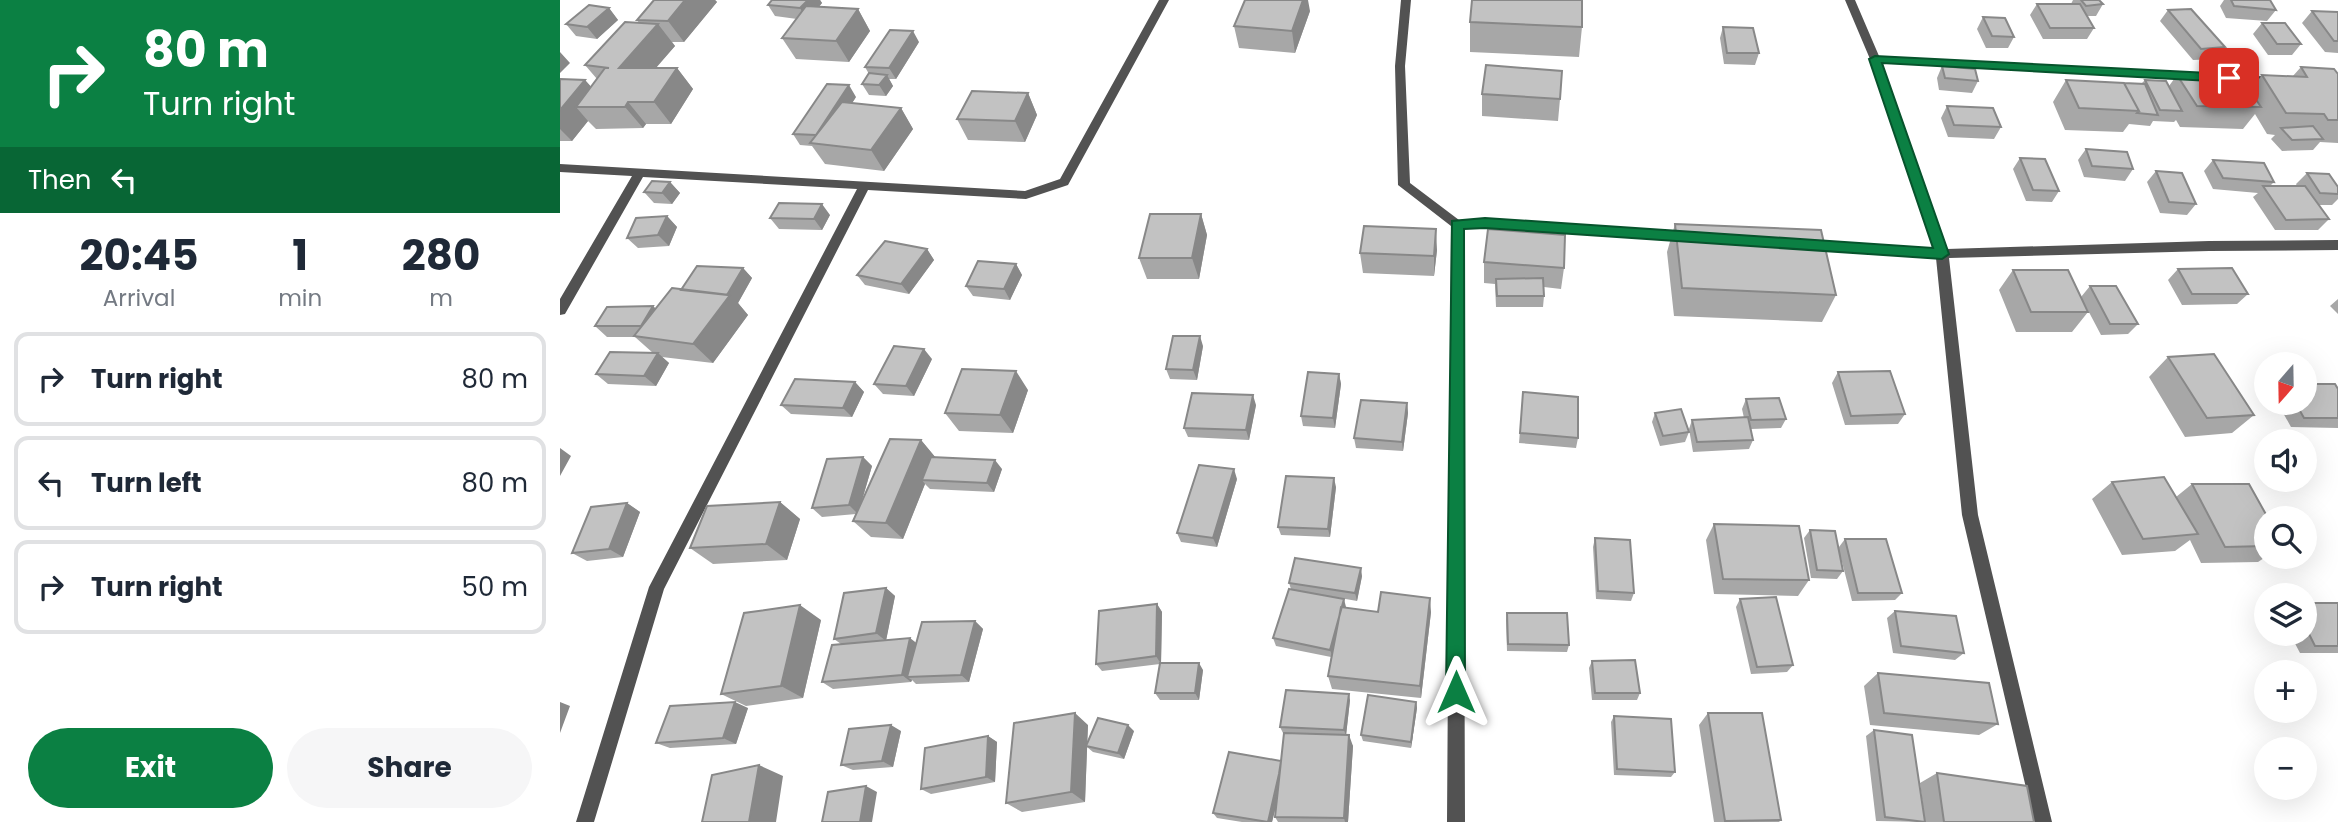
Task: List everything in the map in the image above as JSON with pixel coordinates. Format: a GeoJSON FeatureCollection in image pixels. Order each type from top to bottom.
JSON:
{"type":"FeatureCollection","features":[{"type":"Feature","properties":{"kind":"street"},"geometry":{"type":"LineString","coordinates":[[560,168],[1026,195],[1064,182],[1164,0]]}},
{"type":"Feature","properties":{"kind":"street"},"geometry":{"type":"LineString","coordinates":[[1406,0],[1400,66],[1404,185],[1457,224],[1485,223],[1706,238]]}},
{"type":"Feature","properties":{"kind":"street"},"geometry":{"type":"LineString","coordinates":[[1850,0],[1875,59],[1942,254],[1970,515],[2043,822]]}},
{"type":"Feature","properties":{"kind":"street"},"geometry":{"type":"LineString","coordinates":[[1875,59],[2202,76]]}},
{"type":"Feature","properties":{"kind":"street"},"geometry":{"type":"LineString","coordinates":[[2215,77],[2284,80]]}},
{"type":"Feature","properties":{"kind":"street"},"geometry":{"type":"LineString","coordinates":[[560,310],[640,172]]}},
{"type":"Feature","properties":{"kind":"street"},"geometry":{"type":"LineString","coordinates":[[585,822],[657,587],[865,185]]}},
{"type":"Feature","properties":{"kind":"street"},"geometry":{"type":"LineString","coordinates":[[1456,822],[1457,224]]}},
{"type":"Feature","properties":{"kind":"street"},"geometry":{"type":"LineString","coordinates":[[1790,244],[1942,254],[2338,245]]}},
{"type":"Feature","properties":{"kind":"building"},"geometry":{"type":"Polygon","coordinates":[[[654,0],[685,0],[668,21],[637,20],[654,0]]]}},
{"type":"Feature","properties":{"kind":"building"},"geometry":{"type":"Polygon","coordinates":[[[772,0],[808,0],[800,8],[768,5],[772,0]]]}},
{"type":"Feature","properties":{"kind":"building"},"geometry":{"type":"Polygon","coordinates":[[[1245,0],[1303,0],[1292,31],[1234,26],[1245,0]]]}},
{"type":"Feature","properties":{"kind":"building"},"geometry":{"type":"Polygon","coordinates":[[[1472,0],[1582,0],[1582,27],[1470,22],[1472,0]]]}},
{"type":"Feature","properties":{"kind":"building"},"geometry":{"type":"Polygon","coordinates":[[[2081,0],[2099,0],[2103,4],[2086,6],[2081,0]]]}},
{"type":"Feature","properties":{"kind":"building"},"geometry":{"type":"Polygon","coordinates":[[[2231,0],[2270,0],[2276,10],[2234,6],[2231,0]]]}},
{"type":"Feature","properties":{"kind":"building"},"geometry":{"type":"Polygon","coordinates":[[[2037,4],[2080,4],[2094,28],[2050,28],[2037,4]]]}},
{"type":"Feature","properties":{"kind":"building"},"geometry":{"type":"Polygon","coordinates":[[[589,5],[609,8],[587,27],[566,24],[589,5]]]}},
{"type":"Feature","properties":{"kind":"building"},"geometry":{"type":"Polygon","coordinates":[[[806,6],[858,9],[836,41],[782,38],[806,6]]]}},
{"type":"Feature","properties":{"kind":"building"},"geometry":{"type":"Polygon","coordinates":[[[2191,9],[2225,47],[2201,49],[2168,10],[2191,9]]]}},
{"type":"Feature","properties":{"kind":"building"},"geometry":{"type":"Polygon","coordinates":[[[2312,11],[2338,12],[2338,41],[2334,41],[2312,11]]]}},
{"type":"Feature","properties":{"kind":"building"},"geometry":{"type":"Polygon","coordinates":[[[1983,17],[2005,18],[2014,37],[1992,36],[1983,17]]]}},
{"type":"Feature","properties":{"kind":"building"},"geometry":{"type":"Polygon","coordinates":[[[625,22],[658,24],[619,68],[677,68],[654,102],[628,102],[625,107],[576,107],[605,68],[609,68],[585,65],[625,22]]]}},
{"type":"Feature","properties":{"kind":"building"},"geometry":{"type":"Polygon","coordinates":[[[2262,23],[2285,23],[2301,44],[2277,44],[2262,23]]]}},
{"type":"Feature","properties":{"kind":"building"},"geometry":{"type":"Polygon","coordinates":[[[1723,27],[1753,28],[1759,53],[1727,53],[1723,27]]]}},
{"type":"Feature","properties":{"kind":"building"},"geometry":{"type":"Polygon","coordinates":[[[890,30],[913,31],[889,68],[865,67],[890,30]]]}},
{"type":"Feature","properties":{"kind":"building"},"geometry":{"type":"Polygon","coordinates":[[[1486,65],[1562,71],[1560,99],[1482,94],[1486,65]]]}},
{"type":"Feature","properties":{"kind":"building"},"geometry":{"type":"Polygon","coordinates":[[[1942,66],[1975,69],[1978,81],[1945,78],[1942,66]]]}},
{"type":"Feature","properties":{"kind":"building"},"geometry":{"type":"Polygon","coordinates":[[[2301,67],[2334,69],[2338,74],[2338,120],[2328,120],[2324,114],[2286,113],[2262,75],[2307,77],[2301,67]]]}},
{"type":"Feature","properties":{"kind":"building"},"geometry":{"type":"Polygon","coordinates":[[[869,73],[887,75],[879,85],[862,84],[869,73]]]}},
{"type":"Feature","properties":{"kind":"building"},"geometry":{"type":"Polygon","coordinates":[[[2177,75],[2240,76],[2261,107],[2197,106],[2177,75]]]}},
{"type":"Feature","properties":{"kind":"building"},"geometry":{"type":"Polygon","coordinates":[[[560,79],[585,80],[560,110],[560,79]]]}},
{"type":"Feature","properties":{"kind":"building"},"geometry":{"type":"Polygon","coordinates":[[[2066,80],[2124,83],[2139,111],[2079,108],[2066,80]]]}},
{"type":"Feature","properties":{"kind":"building"},"geometry":{"type":"Polygon","coordinates":[[[2145,80],[2166,81],[2182,111],[2160,110],[2145,80]]]}},
{"type":"Feature","properties":{"kind":"building"},"geometry":{"type":"Polygon","coordinates":[[[2124,83],[2145,84],[2158,115],[2137,113],[2139,111],[2124,83]]]}},
{"type":"Feature","properties":{"kind":"building"},"geometry":{"type":"Polygon","coordinates":[[[827,84],[849,85],[816,135],[793,134],[827,84]]]}},
{"type":"Feature","properties":{"kind":"building"},"geometry":{"type":"Polygon","coordinates":[[[972,91],[1028,93],[1015,121],[957,119],[972,91]]]}},
{"type":"Feature","properties":{"kind":"building"},"geometry":{"type":"Polygon","coordinates":[[[842,102],[901,108],[871,150],[810,143],[842,102]]]}},
{"type":"Feature","properties":{"kind":"building"},"geometry":{"type":"Polygon","coordinates":[[[1947,106],[1993,108],[2001,127],[1954,125],[1947,106]]]}},
{"type":"Feature","properties":{"kind":"building"},"geometry":{"type":"Polygon","coordinates":[[[2313,126],[2323,139],[2292,140],[2281,128],[2313,126]]]}},
{"type":"Feature","properties":{"kind":"building"},"geometry":{"type":"Polygon","coordinates":[[[2086,149],[2127,152],[2133,169],[2092,166],[2086,149]]]}},
{"type":"Feature","properties":{"kind":"building"},"geometry":{"type":"Polygon","coordinates":[[[2020,158],[2045,159],[2059,191],[2033,190],[2020,158]]]}},
{"type":"Feature","properties":{"kind":"building"},"geometry":{"type":"Polygon","coordinates":[[[2213,160],[2264,163],[2274,182],[2223,178],[2213,160]]]}},
{"type":"Feature","properties":{"kind":"building"},"geometry":{"type":"Polygon","coordinates":[[[2156,171],[2182,173],[2196,204],[2169,202],[2156,171]]]}},
{"type":"Feature","properties":{"kind":"building"},"geometry":{"type":"Polygon","coordinates":[[[2307,173],[2329,174],[2338,187],[2338,194],[2320,193],[2307,173]]]}},
{"type":"Feature","properties":{"kind":"building"},"geometry":{"type":"Polygon","coordinates":[[[652,181],[670,182],[662,193],[644,192],[652,181]]]}},
{"type":"Feature","properties":{"kind":"building"},"geometry":{"type":"Polygon","coordinates":[[[2263,186],[2305,186],[2329,219],[2286,220],[2263,186]]]}},
{"type":"Feature","properties":{"kind":"building"},"geometry":{"type":"Polygon","coordinates":[[[779,203],[822,204],[814,219],[770,218],[779,203]]]}},
{"type":"Feature","properties":{"kind":"building"},"geometry":{"type":"Polygon","coordinates":[[[1150,214],[1201,214],[1192,258],[1139,258],[1150,214]]]}},
{"type":"Feature","properties":{"kind":"building"},"geometry":{"type":"Polygon","coordinates":[[[667,216],[658,235],[627,238],[636,218],[667,216]]]}},
{"type":"Feature","properties":{"kind":"building"},"geometry":{"type":"Polygon","coordinates":[[[1675,224],[1821,230],[1836,295],[1682,288],[1675,224]]]}},
{"type":"Feature","properties":{"kind":"building"},"geometry":{"type":"Polygon","coordinates":[[[1364,226],[1436,229],[1434,256],[1360,253],[1364,226]]]}},
{"type":"Feature","properties":{"kind":"building"},"geometry":{"type":"Polygon","coordinates":[[[1488,229],[1565,235],[1564,268],[1484,262],[1488,229]]]}},
{"type":"Feature","properties":{"kind":"building"},"geometry":{"type":"Polygon","coordinates":[[[885,241],[927,249],[901,284],[857,275],[885,241]]]}},
{"type":"Feature","properties":{"kind":"building"},"geometry":{"type":"Polygon","coordinates":[[[978,261],[1016,264],[1004,289],[966,286],[978,261]]]}},
{"type":"Feature","properties":{"kind":"building"},"geometry":{"type":"Polygon","coordinates":[[[697,266],[743,268],[727,295],[681,290],[697,266]]]}},
{"type":"Feature","properties":{"kind":"building"},"geometry":{"type":"Polygon","coordinates":[[[2232,268],[2248,294],[2192,294],[2178,269],[2232,268]]]}},
{"type":"Feature","properties":{"kind":"building"},"geometry":{"type":"Polygon","coordinates":[[[2013,270],[2068,270],[2088,312],[2031,312],[2013,270]]]}},
{"type":"Feature","properties":{"kind":"building"},"geometry":{"type":"Polygon","coordinates":[[[1543,278],[1544,296],[1497,296],[1496,279],[1543,278]]]}},
{"type":"Feature","properties":{"kind":"building"},"geometry":{"type":"Polygon","coordinates":[[[2090,286],[2116,286],[2138,324],[2110,324],[2090,286]]]}},
{"type":"Feature","properties":{"kind":"building"},"geometry":{"type":"Polygon","coordinates":[[[672,288],[730,295],[693,344],[634,336],[672,288]]]}},
{"type":"Feature","properties":{"kind":"building"},"geometry":{"type":"Polygon","coordinates":[[[653,306],[641,326],[595,326],[607,307],[653,306]]]}},
{"type":"Feature","properties":{"kind":"building"},"geometry":{"type":"Polygon","coordinates":[[[1173,336],[1200,336],[1193,370],[1166,369],[1173,336]]]}},
{"type":"Feature","properties":{"kind":"building"},"geometry":{"type":"Polygon","coordinates":[[[894,346],[924,349],[906,386],[874,384],[894,346]]]}},
{"type":"Feature","properties":{"kind":"building"},"geometry":{"type":"Polygon","coordinates":[[[610,352],[658,353],[644,376],[596,374],[610,352]]]}},
{"type":"Feature","properties":{"kind":"building"},"geometry":{"type":"Polygon","coordinates":[[[2214,354],[2254,415],[2207,418],[2168,357],[2214,354]]]}},
{"type":"Feature","properties":{"kind":"building"},"geometry":{"type":"Polygon","coordinates":[[[962,369],[1016,371],[1000,415],[945,413],[962,369]]]}},
{"type":"Feature","properties":{"kind":"building"},"geometry":{"type":"Polygon","coordinates":[[[1890,371],[1905,414],[1851,416],[1838,372],[1890,371]]]}},
{"type":"Feature","properties":{"kind":"building"},"geometry":{"type":"Polygon","coordinates":[[[1308,372],[1339,374],[1333,418],[1301,416],[1308,372]]]}},
{"type":"Feature","properties":{"kind":"building"},"geometry":{"type":"Polygon","coordinates":[[[795,379],[855,382],[843,408],[781,405],[795,379]]]}},
{"type":"Feature","properties":{"kind":"building"},"geometry":{"type":"Polygon","coordinates":[[[2317,384],[2335,384],[2338,389],[2338,418],[2304,418],[2302,415],[2317,415],[2317,384]]]}},
{"type":"Feature","properties":{"kind":"building"},"geometry":{"type":"Polygon","coordinates":[[[1523,392],[1578,397],[1578,438],[1520,433],[1523,392]]]}},
{"type":"Feature","properties":{"kind":"building"},"geometry":{"type":"Polygon","coordinates":[[[1192,393],[1253,395],[1246,430],[1184,428],[1192,393]]]}},
{"type":"Feature","properties":{"kind":"building"},"geometry":{"type":"Polygon","coordinates":[[[1779,398],[1786,419],[1751,420],[1746,399],[1779,398]]]}},
{"type":"Feature","properties":{"kind":"building"},"geometry":{"type":"Polygon","coordinates":[[[1361,400],[1407,403],[1402,442],[1354,438],[1361,400]]]}},
{"type":"Feature","properties":{"kind":"building"},"geometry":{"type":"Polygon","coordinates":[[[1681,409],[1689,432],[1663,436],[1655,413],[1681,409]]]}},
{"type":"Feature","properties":{"kind":"building"},"geometry":{"type":"Polygon","coordinates":[[[1748,417],[1753,440],[1697,442],[1692,420],[1748,417]]]}},
{"type":"Feature","properties":{"kind":"building"},"geometry":{"type":"Polygon","coordinates":[[[890,439],[921,440],[886,523],[853,521],[890,439]]]}},
{"type":"Feature","properties":{"kind":"building"},"geometry":{"type":"Polygon","coordinates":[[[863,457],[849,505],[812,508],[827,459],[863,457]]]}},
{"type":"Feature","properties":{"kind":"building"},"geometry":{"type":"Polygon","coordinates":[[[931,457],[995,460],[987,483],[922,480],[931,457]]]}},
{"type":"Feature","properties":{"kind":"building"},"geometry":{"type":"Polygon","coordinates":[[[1199,465],[1234,469],[1213,538],[1177,533],[1199,465]]]}},
{"type":"Feature","properties":{"kind":"building"},"geometry":{"type":"Polygon","coordinates":[[[1286,476],[1334,478],[1328,529],[1278,527],[1286,476]]]}},
{"type":"Feature","properties":{"kind":"building"},"geometry":{"type":"Polygon","coordinates":[[[2164,477],[2198,534],[2143,539],[2112,482],[2164,477]]]}},
{"type":"Feature","properties":{"kind":"building"},"geometry":{"type":"Polygon","coordinates":[[[2192,484],[2249,484],[2261,506],[2254,506],[2254,546],[2225,547],[2192,484]]]}},
{"type":"Feature","properties":{"kind":"building"},"geometry":{"type":"Polygon","coordinates":[[[780,502],[766,544],[690,548],[707,506],[780,502]]]}},
{"type":"Feature","properties":{"kind":"building"},"geometry":{"type":"Polygon","coordinates":[[[627,503],[609,549],[572,553],[591,507],[627,503]]]}},
{"type":"Feature","properties":{"kind":"building"},"geometry":{"type":"Polygon","coordinates":[[[1714,524],[1799,526],[1809,580],[1723,579],[1714,524]]]}},
{"type":"Feature","properties":{"kind":"building"},"geometry":{"type":"Polygon","coordinates":[[[1810,530],[1835,531],[1843,571],[1817,570],[1810,530]]]}},
{"type":"Feature","properties":{"kind":"building"},"geometry":{"type":"Polygon","coordinates":[[[1595,538],[1630,540],[1634,593],[1598,591],[1595,538]]]}},
{"type":"Feature","properties":{"kind":"building"},"geometry":{"type":"Polygon","coordinates":[[[1845,539],[1886,539],[1902,593],[1858,593],[1845,539]]]}},
{"type":"Feature","properties":{"kind":"building"},"geometry":{"type":"Polygon","coordinates":[[[1295,558],[1361,568],[1355,593],[1289,583],[1295,558]]]}},
{"type":"Feature","properties":{"kind":"building"},"geometry":{"type":"Polygon","coordinates":[[[886,588],[876,633],[834,639],[844,593],[886,588]]]}},
{"type":"Feature","properties":{"kind":"building"},"geometry":{"type":"Polygon","coordinates":[[[1289,589],[1344,599],[1330,650],[1273,638],[1289,589]]]}},
{"type":"Feature","properties":{"kind":"building"},"geometry":{"type":"Polygon","coordinates":[[[1381,592],[1430,598],[1420,686],[1328,676],[1341,607],[1378,612],[1381,592]]]}},
{"type":"Feature","properties":{"kind":"building"},"geometry":{"type":"Polygon","coordinates":[[[1776,597],[1793,665],[1757,667],[1740,599],[1776,597]]]}},
{"type":"Feature","properties":{"kind":"building"},"geometry":{"type":"Polygon","coordinates":[[[2317,603],[2338,603],[2338,646],[2317,646],[2317,603]]]}},
{"type":"Feature","properties":{"kind":"building"},"geometry":{"type":"Polygon","coordinates":[[[1157,604],[1156,656],[1096,664],[1099,611],[1157,604]]]}},
{"type":"Feature","properties":{"kind":"building"},"geometry":{"type":"Polygon","coordinates":[[[800,605],[781,686],[721,694],[744,613],[800,605]]]}},
{"type":"Feature","properties":{"kind":"building"},"geometry":{"type":"Polygon","coordinates":[[[1895,611],[1956,616],[1964,653],[1901,646],[1895,611]]]}},
{"type":"Feature","properties":{"kind":"building"},"geometry":{"type":"Polygon","coordinates":[[[1507,613],[1567,613],[1569,645],[1508,644],[1507,613]]]}},
{"type":"Feature","properties":{"kind":"building"},"geometry":{"type":"Polygon","coordinates":[[[975,621],[961,675],[907,677],[922,622],[975,621]]]}},
{"type":"Feature","properties":{"kind":"building"},"geometry":{"type":"Polygon","coordinates":[[[910,638],[902,675],[822,682],[832,645],[910,638]]]}},
{"type":"Feature","properties":{"kind":"building"},"geometry":{"type":"Polygon","coordinates":[[[1635,660],[1640,693],[1595,693],[1592,661],[1635,660]]]}},
{"type":"Feature","properties":{"kind":"building"},"geometry":{"type":"Polygon","coordinates":[[[1160,663],[1199,663],[1195,693],[1155,693],[1160,663]]]}},
{"type":"Feature","properties":{"kind":"building"},"geometry":{"type":"Polygon","coordinates":[[[1878,673],[1989,683],[1998,724],[1884,713],[1878,673]]]}},
{"type":"Feature","properties":{"kind":"building"},"geometry":{"type":"Polygon","coordinates":[[[1286,690],[1349,694],[1344,730],[1280,727],[1286,690]]]}},
{"type":"Feature","properties":{"kind":"building"},"geometry":{"type":"Polygon","coordinates":[[[1368,695],[1416,702],[1411,742],[1361,735],[1368,695]]]}},
{"type":"Feature","properties":{"kind":"building"},"geometry":{"type":"Polygon","coordinates":[[[735,702],[723,738],[656,743],[670,706],[735,702]]]}},
{"type":"Feature","properties":{"kind":"building"},"geometry":{"type":"Polygon","coordinates":[[[1075,713],[1071,792],[1006,803],[1014,723],[1075,713]]]}},
{"type":"Feature","properties":{"kind":"building"},"geometry":{"type":"Polygon","coordinates":[[[1708,713],[1762,713],[1781,820],[1725,821],[1708,713]]]}},
{"type":"Feature","properties":{"kind":"building"},"geometry":{"type":"Polygon","coordinates":[[[1614,716],[1671,719],[1675,772],[1617,769],[1614,716]]]}},
{"type":"Feature","properties":{"kind":"building"},"geometry":{"type":"Polygon","coordinates":[[[1098,718],[1128,725],[1118,753],[1086,746],[1098,718]]]}},
{"type":"Feature","properties":{"kind":"building"},"geometry":{"type":"Polygon","coordinates":[[[891,725],[882,761],[841,765],[849,729],[891,725]]]}},
{"type":"Feature","properties":{"kind":"building"},"geometry":{"type":"Polygon","coordinates":[[[1874,730],[1912,735],[1925,822],[1885,817],[1874,730]]]}},
{"type":"Feature","properties":{"kind":"building"},"geometry":{"type":"Polygon","coordinates":[[[1284,733],[1349,735],[1344,818],[1275,817],[1284,733]]]}},
{"type":"Feature","properties":{"kind":"building"},"geometry":{"type":"Polygon","coordinates":[[[988,736],[986,777],[921,789],[925,748],[988,736]]]}},
{"type":"Feature","properties":{"kind":"building"},"geometry":{"type":"Polygon","coordinates":[[[1229,752],[1281,761],[1268,822],[1213,813],[1229,752]]]}},
{"type":"Feature","properties":{"kind":"building"},"geometry":{"type":"Polygon","coordinates":[[[759,765],[749,822],[702,822],[712,775],[759,765]]]}},
{"type":"Feature","properties":{"kind":"building"},"geometry":{"type":"Polygon","coordinates":[[[1937,773],[2027,786],[2034,822],[1944,822],[1937,773]]]}},
{"type":"Feature","properties":{"kind":"building"},"geometry":{"type":"Polygon","coordinates":[[[866,786],[860,822],[822,822],[828,792],[866,786]]]}},
{"type":"Feature","properties":{"kind":"route"},"geometry":{"type":"LineString","coordinates":[[1456,692],[1457,224],[1485,223],[1942,254],[1875,59],[2229,78]]}}]}
